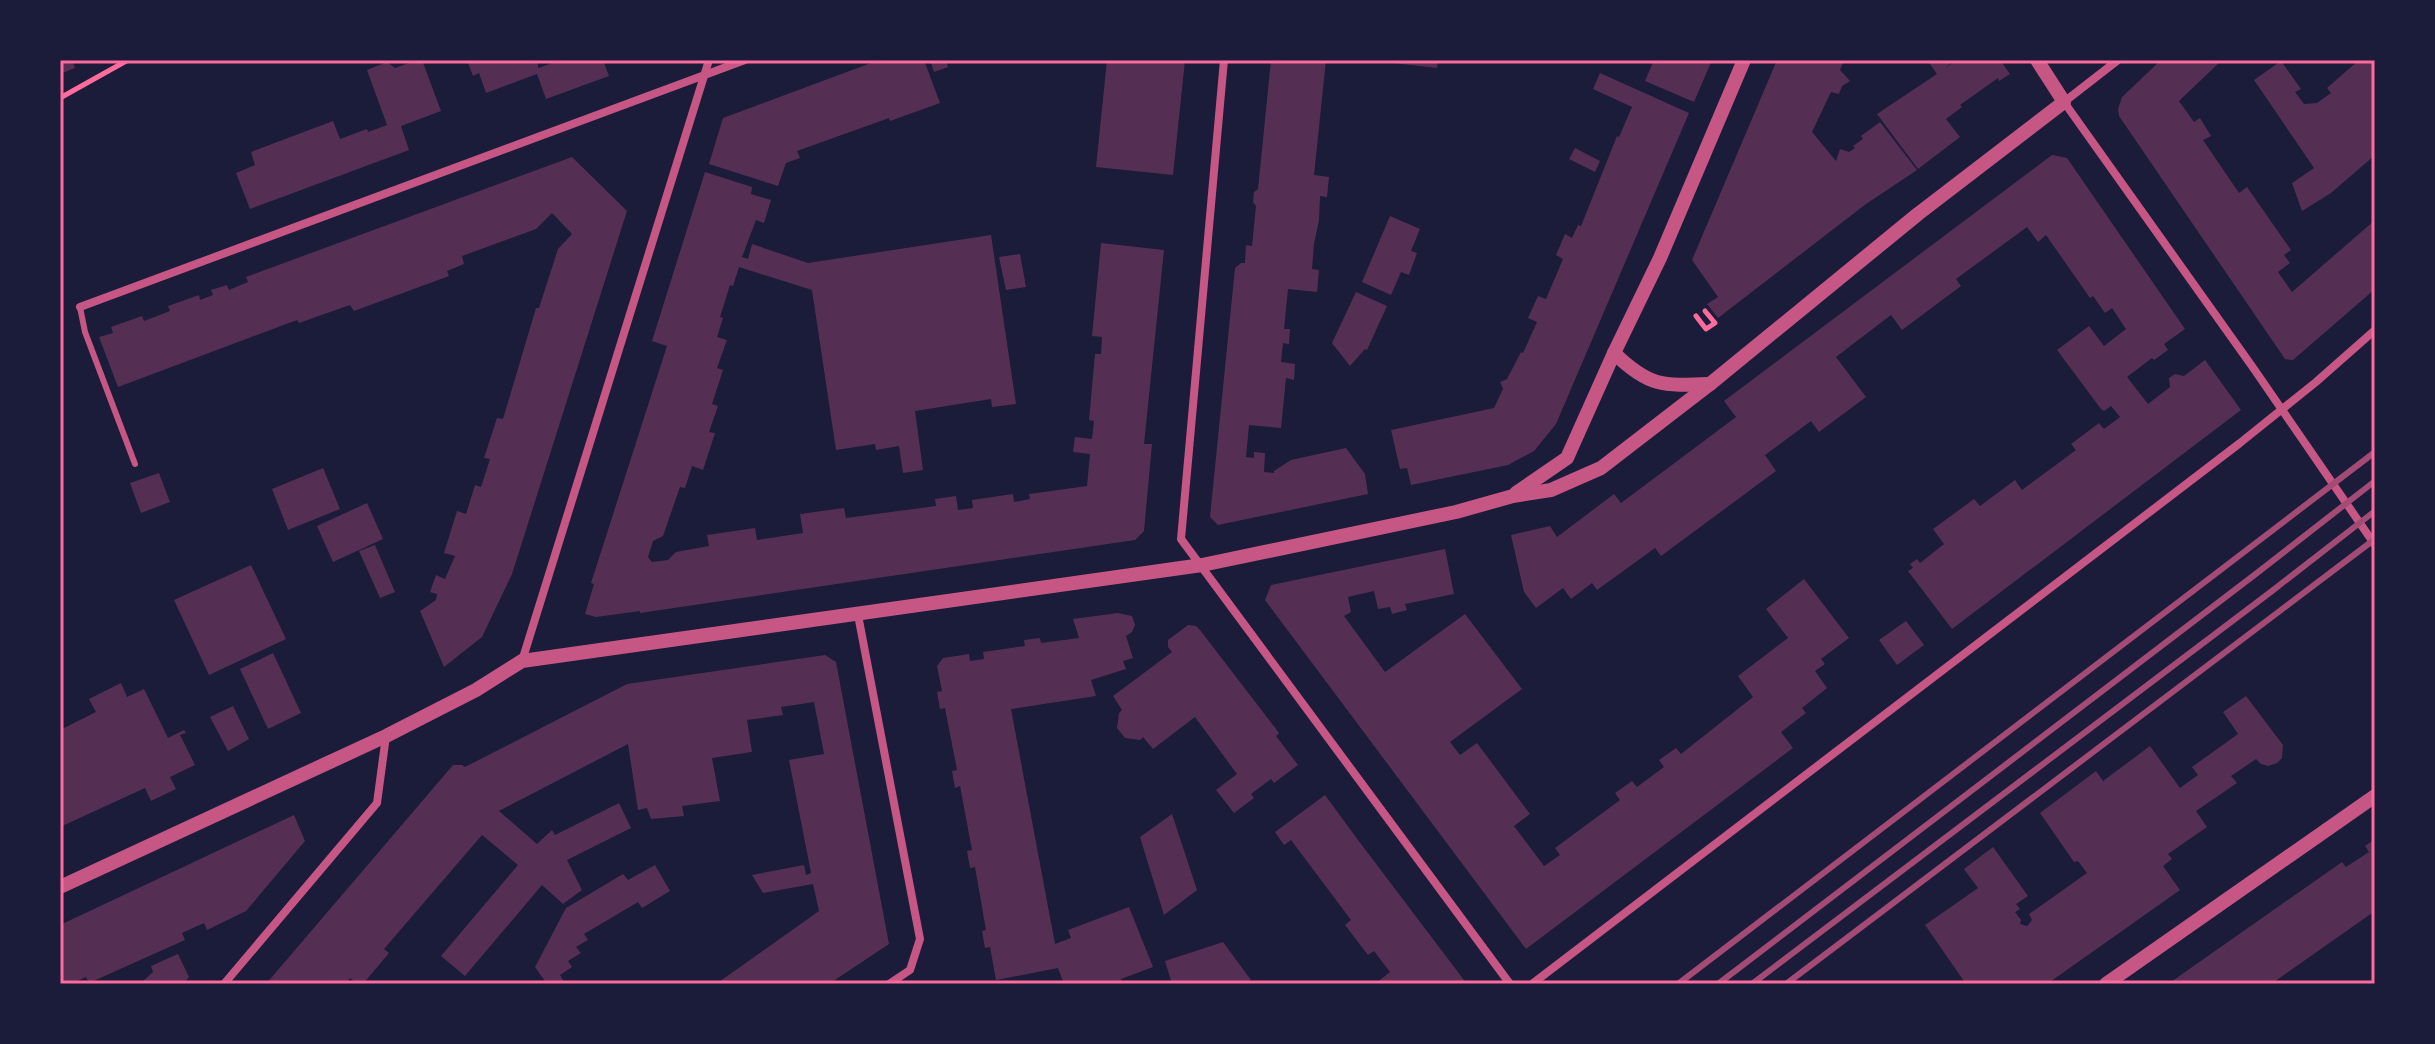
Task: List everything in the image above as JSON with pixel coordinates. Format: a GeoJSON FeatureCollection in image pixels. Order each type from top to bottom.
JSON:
{"type":"FeatureCollection","features":[{"type":"Feature","properties":{"kind":"street"},"geometry":{"type":"LineString","coordinates":[[522,661],[709,60]]}},
{"type":"Feature","properties":{"kind":"street"},"geometry":{"type":"LineString","coordinates":[[80,307],[745,60]]}},
{"type":"Feature","properties":{"kind":"street"},"geometry":{"type":"LineString","coordinates":[[1224,60],[1181,539],[1510,984]]}},
{"type":"Feature","properties":{"kind":"street"},"geometry":{"type":"LineString","coordinates":[[1513,496],[1567,458],[1660,258],[1744,60]]}},
{"type":"Feature","properties":{"kind":"street"},"geometry":{"type":"LineString","coordinates":[[2037,60],[2375,545]]}},
{"type":"Feature","properties":{"kind":"street"},"geometry":{"type":"LineString","coordinates":[[60,887],[386,736],[476,690],[522,661],[1202,565],[1551,490],[1601,468],[1710,384],[1918,214],[2118,60]]}},
{"type":"Feature","properties":{"kind":"street"},"geometry":{"type":"LineString","coordinates":[[1532,984],[2282,411],[2375,330]]}},
{"type":"Feature","properties":{"kind":"street"},"geometry":{"type":"LineString","coordinates":[[1614,353],[1634,371],[1655,383],[1677,386],[1710,384]]}},
{"type":"Feature","properties":{"kind":"street"},"geometry":{"type":"LineString","coordinates":[[858,615],[920,939],[910,970],[889,984]]}},
{"type":"Feature","properties":{"kind":"street"},"geometry":{"type":"LineString","coordinates":[[224,984],[377,803],[386,736]]}},
{"type":"Feature","properties":{"kind":"street"},"geometry":{"type":"LineString","coordinates":[[2106,984],[2375,796]]}},
{"type":"Feature","properties":{"kind":"lane"},"geometry":{"type":"LineString","coordinates":[[80,307],[85,332],[135,464]]}},
{"type":"Feature","properties":{"kind":"path"},"geometry":{"type":"LineString","coordinates":[[60,98],[128,60]]}},
{"type":"Feature","properties":{"kind":"path"},"geometry":{"type":"LineString","coordinates":[[1696,316],[1706,329],[1715,323],[1705,311]]}},
{"type":"Feature","properties":{"kind":"building"},"geometry":{"type":"Polygon","coordinates":[[[60,60],[72,60],[75,68],[60,74],[60,60]]]}},
{"type":"Feature","properties":{"kind":"building"},"geometry":{"type":"Polygon","coordinates":[[[422,60],[441,111],[401,126],[409,150],[250,209],[236,173],[255,165],[251,152],[333,121],[340,139],[387,125],[367,70],[387,62],[395,68],[422,60]]]}},
{"type":"Feature","properties":{"kind":"building"},"geometry":{"type":"Polygon","coordinates":[[[467,60],[538,60],[538,68],[561,60],[603,60],[609,76],[546,99],[537,74],[486,93],[479,73],[473,76],[467,60]]]}},
{"type":"Feature","properties":{"kind":"building"},"geometry":{"type":"Polygon","coordinates":[[[879,60],[924,60],[940,103],[797,151],[800,158],[786,163],[778,186],[709,164],[723,118],[879,60]]]}},
{"type":"Feature","properties":{"kind":"building"},"geometry":{"type":"Polygon","coordinates":[[[930,60],[946,60],[948,67],[934,72],[930,60]]]}},
{"type":"Feature","properties":{"kind":"building"},"geometry":{"type":"Polygon","coordinates":[[[1107,60],[1185,60],[1173,175],[1096,167],[1107,60]]]}},
{"type":"Feature","properties":{"kind":"building"},"geometry":{"type":"Polygon","coordinates":[[[1271,60],[1326,60],[1314,175],[1329,177],[1327,197],[1320,196],[1314,244],[1312,269],[1319,270],[1317,292],[1288,289],[1284,329],[1290,329],[1289,344],[1283,343],[1281,362],[1295,364],[1294,380],[1286,378],[1281,428],[1249,425],[1246,457],[1254,458],[1254,452],[1265,453],[1264,472],[1274,473],[1291,460],[1346,448],[1365,474],[1368,494],[1218,525],[1210,517],[1235,268],[1245,263],[1246,245],[1252,246],[1256,206],[1253,202],[1254,192],[1258,189],[1271,60]]]}},
{"type":"Feature","properties":{"kind":"building"},"geometry":{"type":"Polygon","coordinates":[[[1393,60],[1438,60],[1437,68],[1393,63],[1393,60]]]}},
{"type":"Feature","properties":{"kind":"building"},"geometry":{"type":"Polygon","coordinates":[[[1654,60],[1712,60],[1694,102],[1645,81],[1654,60]]]}},
{"type":"Feature","properties":{"kind":"building"},"geometry":{"type":"Polygon","coordinates":[[[1777,60],[1844,60],[1840,70],[1850,81],[1842,86],[1839,94],[1831,92],[1812,132],[1836,161],[1840,149],[1849,152],[1855,148],[1853,146],[1863,139],[1861,136],[1880,122],[1917,170],[1866,204],[1718,318],[1707,304],[1718,297],[1692,260],[1777,60]]]}},
{"type":"Feature","properties":{"kind":"building"},"geometry":{"type":"Polygon","coordinates":[[[1927,60],[1955,60],[1944,69],[1957,60],[2000,60],[2010,74],[1999,81],[1998,78],[1946,119],[1960,137],[1918,169],[1877,114],[1937,74],[1927,60]]]}},
{"type":"Feature","properties":{"kind":"building"},"geometry":{"type":"Polygon","coordinates":[[[2161,60],[2222,60],[2179,101],[2194,122],[2200,118],[2211,136],[2203,140],[2239,193],[2247,187],[2291,250],[2284,255],[2290,263],[2278,272],[2292,292],[2375,220],[2375,289],[2293,360],[2285,359],[2119,116],[2122,97],[2161,60]]]}},
{"type":"Feature","properties":{"kind":"building"},"geometry":{"type":"Polygon","coordinates":[[[2359,60],[2375,60],[2375,155],[2331,193],[2302,211],[2292,183],[2314,168],[2254,80],[2281,61],[2301,89],[2295,92],[2304,104],[2317,103],[2331,93],[2327,88],[2359,60]]]}},
{"type":"Feature","properties":{"kind":"building"},"geometry":{"type":"Polygon","coordinates":[[[1600,73],[1689,113],[1556,424],[1534,451],[1508,465],[1411,485],[1407,468],[1400,469],[1391,430],[1494,408],[1503,389],[1500,382],[1507,379],[1523,353],[1537,322],[1528,318],[1538,296],[1546,299],[1563,259],[1556,255],[1565,234],[1572,238],[1578,225],[1581,226],[1632,107],[1593,89],[1600,73]]]}},
{"type":"Feature","properties":{"kind":"building"},"geometry":{"type":"Polygon","coordinates":[[[1575,148],[1600,161],[1595,172],[1569,159],[1575,148]]]}},
{"type":"Feature","properties":{"kind":"building"},"geometry":{"type":"Polygon","coordinates":[[[2052,155],[2067,158],[2185,329],[2164,344],[2168,350],[2127,377],[2148,404],[2170,387],[2169,378],[2175,374],[2184,376],[2205,360],[2241,410],[1952,629],[1908,571],[1913,568],[1910,564],[1917,559],[1920,563],[1944,544],[1933,529],[1974,499],[1980,506],[2015,480],[2022,490],[2076,450],[2071,444],[2099,423],[2104,429],[2120,417],[2111,406],[2104,411],[2101,409],[2057,350],[2089,326],[2104,346],[2126,329],[2112,308],[2105,313],[2093,296],[2090,298],[2046,235],[2038,242],[2027,227],[1956,279],[1961,286],[1902,330],[1891,315],[1836,357],[1866,397],[1819,432],[1811,421],[1765,455],[1776,471],[1661,556],[1655,548],[1597,590],[1592,583],[1571,599],[1563,588],[1536,608],[1524,592],[1511,535],[1550,526],[1557,537],[1614,494],[1621,503],[1736,417],[1724,401],[2052,155]]]}},
{"type":"Feature","properties":{"kind":"building"},"geometry":{"type":"Polygon","coordinates":[[[572,157],[627,211],[512,574],[482,637],[444,667],[420,611],[436,600],[437,594],[430,592],[436,575],[445,579],[455,556],[444,553],[457,511],[466,514],[475,485],[481,487],[490,459],[484,458],[497,418],[503,419],[536,308],[539,308],[558,249],[572,234],[552,213],[536,229],[462,256],[464,264],[447,271],[449,276],[354,311],[350,305],[299,323],[297,320],[118,387],[99,337],[113,333],[111,327],[142,316],[144,321],[170,311],[168,306],[199,295],[200,300],[213,295],[211,290],[227,285],[229,290],[248,282],[246,277],[572,157]]]}},
{"type":"Feature","properties":{"kind":"building"},"geometry":{"type":"Polygon","coordinates":[[[705,172],[752,187],[751,194],[771,200],[764,223],[756,220],[742,257],[748,259],[752,244],[808,263],[991,235],[1016,404],[992,407],[991,399],[915,411],[923,470],[903,473],[899,446],[876,450],[875,444],[836,450],[812,290],[739,267],[733,286],[730,285],[717,337],[727,340],[717,368],[723,370],[712,404],[718,406],[709,432],[715,433],[703,470],[692,466],[685,488],[680,487],[663,536],[653,541],[648,557],[652,562],[668,560],[676,552],[709,546],[707,535],[755,528],[757,540],[803,533],[800,514],[844,508],[846,518],[936,506],[935,499],[956,496],[958,510],[973,508],[972,500],[1013,494],[1014,502],[1030,499],[1029,494],[1087,486],[1090,454],[1073,452],[1075,437],[1092,439],[1094,421],[1089,420],[1095,354],[1101,354],[1102,337],[1092,336],[1101,243],[1164,250],[1144,444],[1152,444],[1144,531],[1135,540],[640,613],[596,617],[585,614],[594,584],[591,583],[667,346],[652,341],[705,172]]]}},
{"type":"Feature","properties":{"kind":"building"},"geometry":{"type":"Polygon","coordinates":[[[1390,216],[1420,229],[1411,251],[1417,253],[1409,275],[1401,272],[1391,295],[1362,282],[1390,216]]]}},
{"type":"Feature","properties":{"kind":"building"},"geometry":{"type":"Polygon","coordinates":[[[1020,254],[1026,287],[1006,290],[999,257],[1020,254]]]}},
{"type":"Feature","properties":{"kind":"building"},"geometry":{"type":"Polygon","coordinates":[[[1356,292],[1387,306],[1367,350],[1350,366],[1332,343],[1356,292]]]}},
{"type":"Feature","properties":{"kind":"building"},"geometry":{"type":"Polygon","coordinates":[[[323,468],[340,509],[288,530],[272,489],[323,468]]]}},
{"type":"Feature","properties":{"kind":"building"},"geometry":{"type":"Polygon","coordinates":[[[159,473],[170,502],[141,513],[130,483],[159,473]]]}},
{"type":"Feature","properties":{"kind":"building"},"geometry":{"type":"Polygon","coordinates":[[[367,503],[383,539],[333,562],[317,526],[367,503]]]}},
{"type":"Feature","properties":{"kind":"building"},"geometry":{"type":"Polygon","coordinates":[[[375,545],[395,592],[380,598],[359,551],[375,545]]]}},
{"type":"Feature","properties":{"kind":"building"},"geometry":{"type":"Polygon","coordinates":[[[1445,549],[1454,594],[1405,604],[1407,610],[1392,614],[1390,607],[1378,609],[1374,591],[1348,597],[1351,612],[1344,616],[1385,672],[1465,614],[1522,689],[1450,742],[1460,755],[1477,743],[1530,814],[1514,826],[1544,866],[1560,855],[1555,848],[1620,800],[1615,793],[1632,781],[1637,787],[1664,767],[1659,760],[1676,748],[1681,754],[1753,697],[1738,676],[1788,638],[1766,609],[1804,579],[1849,638],[1821,659],[1825,664],[1815,671],[1827,688],[1802,708],[1806,713],[1781,732],[1793,748],[1526,949],[1265,600],[1271,585],[1445,549]]]}},
{"type":"Feature","properties":{"kind":"building"},"geometry":{"type":"Polygon","coordinates":[[[251,565],[286,639],[209,675],[174,600],[251,565]]]}},
{"type":"Feature","properties":{"kind":"building"},"geometry":{"type":"Polygon","coordinates":[[[1118,613],[1132,616],[1135,625],[1126,636],[1133,658],[1123,661],[1126,669],[1091,680],[1096,696],[1011,709],[1055,944],[1071,938],[1068,930],[1129,907],[1153,967],[1121,979],[1122,983],[1119,984],[1064,984],[1058,968],[996,980],[990,947],[985,948],[982,931],[986,930],[975,867],[970,868],[967,851],[972,850],[960,786],[955,788],[952,771],[957,770],[945,708],[940,709],[937,692],[942,691],[937,666],[943,658],[969,654],[970,661],[984,659],[983,652],[1025,646],[1024,640],[1040,638],[1041,643],[1079,638],[1073,619],[1118,613]]]}},
{"type":"Feature","properties":{"kind":"building"},"geometry":{"type":"Polygon","coordinates":[[[1906,621],[1924,645],[1897,665],[1879,640],[1906,621]]]}},
{"type":"Feature","properties":{"kind":"building"},"geometry":{"type":"Polygon","coordinates":[[[1188,625],[1200,630],[1279,733],[1276,736],[1298,765],[1274,783],[1271,779],[1251,794],[1254,798],[1234,813],[1216,790],[1237,774],[1195,717],[1153,749],[1143,737],[1140,740],[1125,738],[1117,728],[1122,710],[1113,696],[1172,652],[1168,640],[1188,625]]]}},
{"type":"Feature","properties":{"kind":"building"},"geometry":{"type":"Polygon","coordinates":[[[273,653],[301,713],[268,729],[240,669],[273,653]]]}},
{"type":"Feature","properties":{"kind":"building"},"geometry":{"type":"Polygon","coordinates":[[[825,655],[836,662],[889,944],[829,984],[716,984],[819,911],[813,884],[763,893],[752,875],[804,865],[806,875],[811,873],[789,760],[824,754],[814,702],[781,707],[783,715],[747,720],[752,752],[712,758],[720,801],[682,806],[684,816],[651,819],[647,808],[638,810],[628,744],[499,811],[537,844],[552,830],[555,835],[619,803],[631,828],[567,860],[582,890],[563,904],[542,885],[465,976],[441,956],[518,865],[482,835],[384,949],[389,953],[363,984],[357,984],[350,978],[346,984],[266,984],[453,765],[465,767],[627,684],[825,655]]]}},
{"type":"Feature","properties":{"kind":"building"},"geometry":{"type":"Polygon","coordinates":[[[121,683],[127,697],[144,689],[168,738],[184,730],[186,733],[180,735],[195,765],[170,777],[176,789],[151,801],[145,788],[60,827],[60,730],[96,712],[89,699],[121,683]]]}},
{"type":"Feature","properties":{"kind":"building"},"geometry":{"type":"Polygon","coordinates":[[[2246,696],[2283,745],[2282,758],[2268,766],[2256,759],[2231,776],[2237,783],[2196,811],[2207,827],[2168,854],[2172,859],[2163,866],[2180,890],[2047,984],[1966,984],[1925,925],[1978,888],[1964,869],[1993,847],[2028,896],[2016,904],[2020,909],[2015,912],[2021,920],[2020,924],[2027,926],[2032,920],[2029,914],[2087,873],[2078,861],[2074,862],[2040,813],[2096,771],[2103,781],[2150,746],[2180,788],[2198,775],[2192,767],[2238,734],[2223,712],[2246,696]]]}},
{"type":"Feature","properties":{"kind":"building"},"geometry":{"type":"Polygon","coordinates":[[[233,706],[249,739],[228,751],[210,717],[233,706]]]}},
{"type":"Feature","properties":{"kind":"building"},"geometry":{"type":"Polygon","coordinates":[[[1325,795],[1467,984],[1375,984],[1390,972],[1374,951],[1368,955],[1345,925],[1351,920],[1291,840],[1284,845],[1275,832],[1325,795]]]}},
{"type":"Feature","properties":{"kind":"building"},"geometry":{"type":"Polygon","coordinates":[[[1172,814],[1197,890],[1164,915],[1140,837],[1172,814]]]}},
{"type":"Feature","properties":{"kind":"building"},"geometry":{"type":"Polygon","coordinates":[[[294,815],[305,841],[246,911],[207,930],[204,923],[182,933],[185,940],[89,983],[86,977],[71,984],[60,984],[60,925],[294,815]]]}},
{"type":"Feature","properties":{"kind":"building"},"geometry":{"type":"Polygon","coordinates":[[[2375,839],[2375,911],[2271,984],[2168,984],[2342,862],[2346,867],[2369,852],[2365,846],[2375,839]]]}},
{"type":"Feature","properties":{"kind":"building"},"geometry":{"type":"Polygon","coordinates":[[[655,865],[670,891],[642,908],[638,902],[584,934],[588,940],[576,947],[581,953],[568,961],[572,967],[560,975],[564,982],[547,984],[535,967],[566,908],[623,874],[628,880],[655,865]]]}},
{"type":"Feature","properties":{"kind":"building"},"geometry":{"type":"Polygon","coordinates":[[[1223,942],[1251,980],[1239,984],[1172,984],[1165,961],[1223,942]]]}},
{"type":"Feature","properties":{"kind":"building"},"geometry":{"type":"Polygon","coordinates":[[[178,954],[189,977],[183,984],[140,984],[153,972],[151,966],[178,954]]]}},
{"type":"Feature","properties":{"kind":"railway"},"geometry":{"type":"LineString","coordinates":[[1678,984],[2375,452]]}},
{"type":"Feature","properties":{"kind":"railway"},"geometry":{"type":"LineString","coordinates":[[1718,984],[2375,481]]}},
{"type":"Feature","properties":{"kind":"railway"},"geometry":{"type":"LineString","coordinates":[[1752,984],[2375,511]]}},
{"type":"Feature","properties":{"kind":"railway"},"geometry":{"type":"LineString","coordinates":[[1786,984],[2375,539]]}}]}
